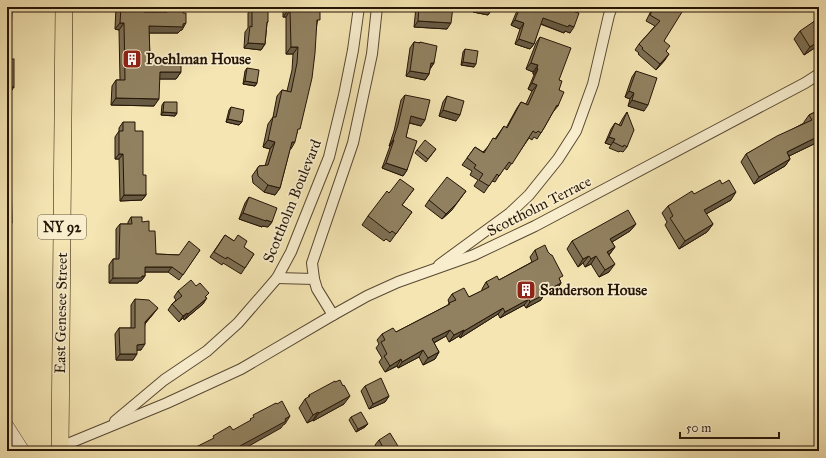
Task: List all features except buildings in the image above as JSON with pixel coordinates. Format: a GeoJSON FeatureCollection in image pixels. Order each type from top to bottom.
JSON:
{"type":"FeatureCollection","features":[{"type":"Feature","properties":{"kind":"main road","name":"East Genesee Street"},"geometry":{"type":"LineString","coordinates":[[60,449],[64,7]]}},
{"type":"Feature","properties":{"kind":"street","name":"Scottholm Boulevard"},"geometry":{"type":"LineString","coordinates":[[108,427],[164,380],[207,351],[238,324],[277,278],[291,252],[329,157],[344,95],[353,50],[359,7]]}},
{"type":"Feature","properties":{"kind":"street"},"geometry":{"type":"LineString","coordinates":[[333,315],[317,289],[312,263],[353,143],[372,54],[377,7]]}},
{"type":"Feature","properties":{"kind":"street"},"geometry":{"type":"LineString","coordinates":[[429,272],[510,213],[529,195],[558,159],[576,131],[593,84],[612,7]]}},
{"type":"Feature","properties":{"kind":"street","name":"Scottholm Terrace"},"geometry":{"type":"LineString","coordinates":[[333,315],[367,296],[398,282],[474,255],[535,226],[819,74]]}},
{"type":"Feature","properties":{"kind":"street"},"geometry":{"type":"LineString","coordinates":[[277,278],[314,279]]}},
{"type":"Feature","properties":{"kind":"street","name":"Scottholm Boulevard"},"geometry":{"type":"LineString","coordinates":[[60,449],[108,427],[167,403],[240,369],[333,315]]}},
{"type":"Feature","properties":{"kind":"street"},"geometry":{"type":"LineString","coordinates":[[7,426],[23,451]]}},
{"type":"Feature","properties":{"kind":"place","name":"Poehlman House"},"geometry":{"type":"Point","coordinates":[132,59]}},
{"type":"Feature","properties":{"kind":"place","name":"Sanderson House"},"geometry":{"type":"Point","coordinates":[526,290]}}]}
